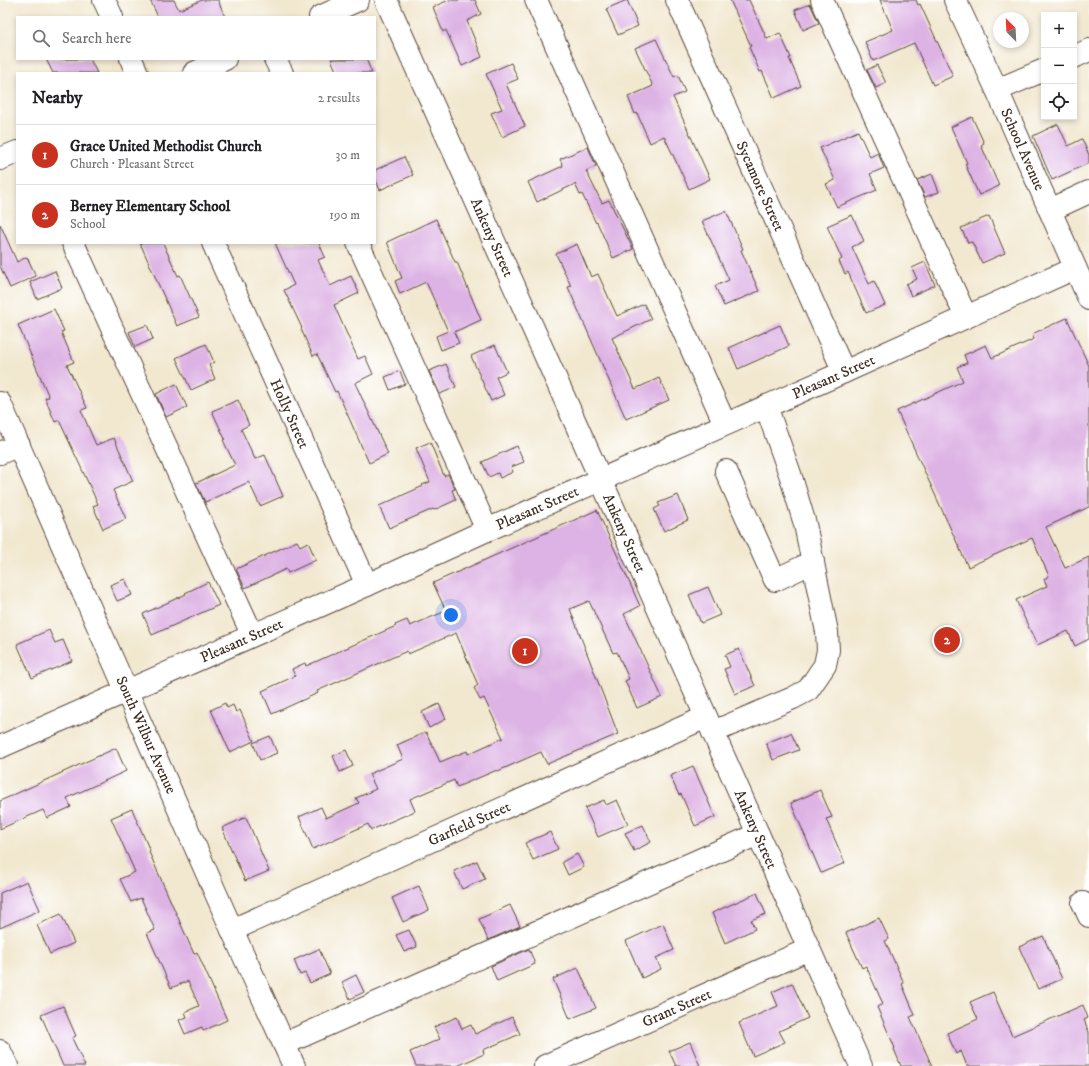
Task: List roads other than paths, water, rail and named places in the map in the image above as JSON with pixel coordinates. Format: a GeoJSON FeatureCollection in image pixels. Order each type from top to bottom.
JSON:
{"type":"FeatureCollection","features":[{"type":"Feature","properties":{"kind":"street"},"geometry":{"type":"LineString","coordinates":[[104,0],[112,16]]}},
{"type":"Feature","properties":{"kind":"street"},"geometry":{"type":"LineString","coordinates":[[322,16],[358,0]]}},
{"type":"Feature","properties":{"kind":"street","name":"Ankeny Street"},"geometry":{"type":"LineString","coordinates":[[386,0],[861,1066]]}},
{"type":"Feature","properties":{"kind":"street"},"geometry":{"type":"LineString","coordinates":[[536,0],[725,424]]}},
{"type":"Feature","properties":{"kind":"street","name":"Sycamore Street"},"geometry":{"type":"LineString","coordinates":[[677,0],[844,372]]}},
{"type":"Feature","properties":{"kind":"street"},"geometry":{"type":"LineString","coordinates":[[822,0],[966,317]]}},
{"type":"Feature","properties":{"kind":"street","name":"School Avenue"},"geometry":{"type":"LineString","coordinates":[[955,0],[997,90],[1089,299]]}},
{"type":"Feature","properties":{"kind":"street"},"geometry":{"type":"LineString","coordinates":[[1077,56],[1089,50]]}},
{"type":"Feature","properties":{"kind":"street"},"geometry":{"type":"LineString","coordinates":[[131,60],[137,72]]}},
{"type":"Feature","properties":{"kind":"street"},"geometry":{"type":"LineString","coordinates":[[196,72],[223,60]]}},
{"type":"Feature","properties":{"kind":"street"},"geometry":{"type":"LineString","coordinates":[[276,60],[282,72]]}},
{"type":"Feature","properties":{"kind":"street"},"geometry":{"type":"LineString","coordinates":[[997,90],[1041,71]]}},
{"type":"Feature","properties":{"kind":"street"},"geometry":{"type":"LineString","coordinates":[[0,159],[16,152]]}},
{"type":"Feature","properties":{"kind":"street"},"geometry":{"type":"LineString","coordinates":[[1050,210],[1089,192]]}},
{"type":"Feature","properties":{"kind":"street"},"geometry":{"type":"LineString","coordinates":[[73,244],[252,634]]}},
{"type":"Feature","properties":{"kind":"street","name":"Holly Street"},"geometry":{"type":"LineString","coordinates":[[213,244],[367,585]]}},
{"type":"Feature","properties":{"kind":"street"},"geometry":{"type":"LineString","coordinates":[[358,244],[487,530]]}},
{"type":"Feature","properties":{"kind":"street","name":"Pleasant Street"},"geometry":{"type":"LineString","coordinates":[[0,746],[252,634],[367,585],[1075,268]]}},
{"type":"Feature","properties":{"kind":"street","name":"South Wilbur Avenue"},"geometry":{"type":"LineString","coordinates":[[0,404],[9,449],[126,690],[294,1066]]}},
{"type":"Feature","properties":{"kind":"street","name":"Garfield Street"},"geometry":{"type":"LineString","coordinates":[[232,930],[709,724],[793,698],[808,690],[825,664],[828,650],[827,632],[814,562],[805,524],[790,474],[766,406]]}},
{"type":"Feature","properties":{"kind":"street"},"geometry":{"type":"LineString","coordinates":[[726,471],[775,580],[814,562]]}},
{"type":"Feature","properties":{"kind":"street"},"geometry":{"type":"LineString","coordinates":[[284,1044],[758,834]]}},
{"type":"Feature","properties":{"kind":"street","name":"Grant Street"},"geometry":{"type":"LineString","coordinates":[[545,1066],[809,949]]}},
{"type":"Feature","properties":{"kind":"street"},"geometry":{"type":"LineString","coordinates":[[0,1051],[6,1066]]}},
{"type":"Feature","properties":{"kind":"place","name":"Berney Elementary School"},"geometry":{"type":"Point","coordinates":[947,640]}},
{"type":"Feature","properties":{"kind":"place","name":"Grace United Methodist Church"},"geometry":{"type":"Point","coordinates":[525,651]}}]}
